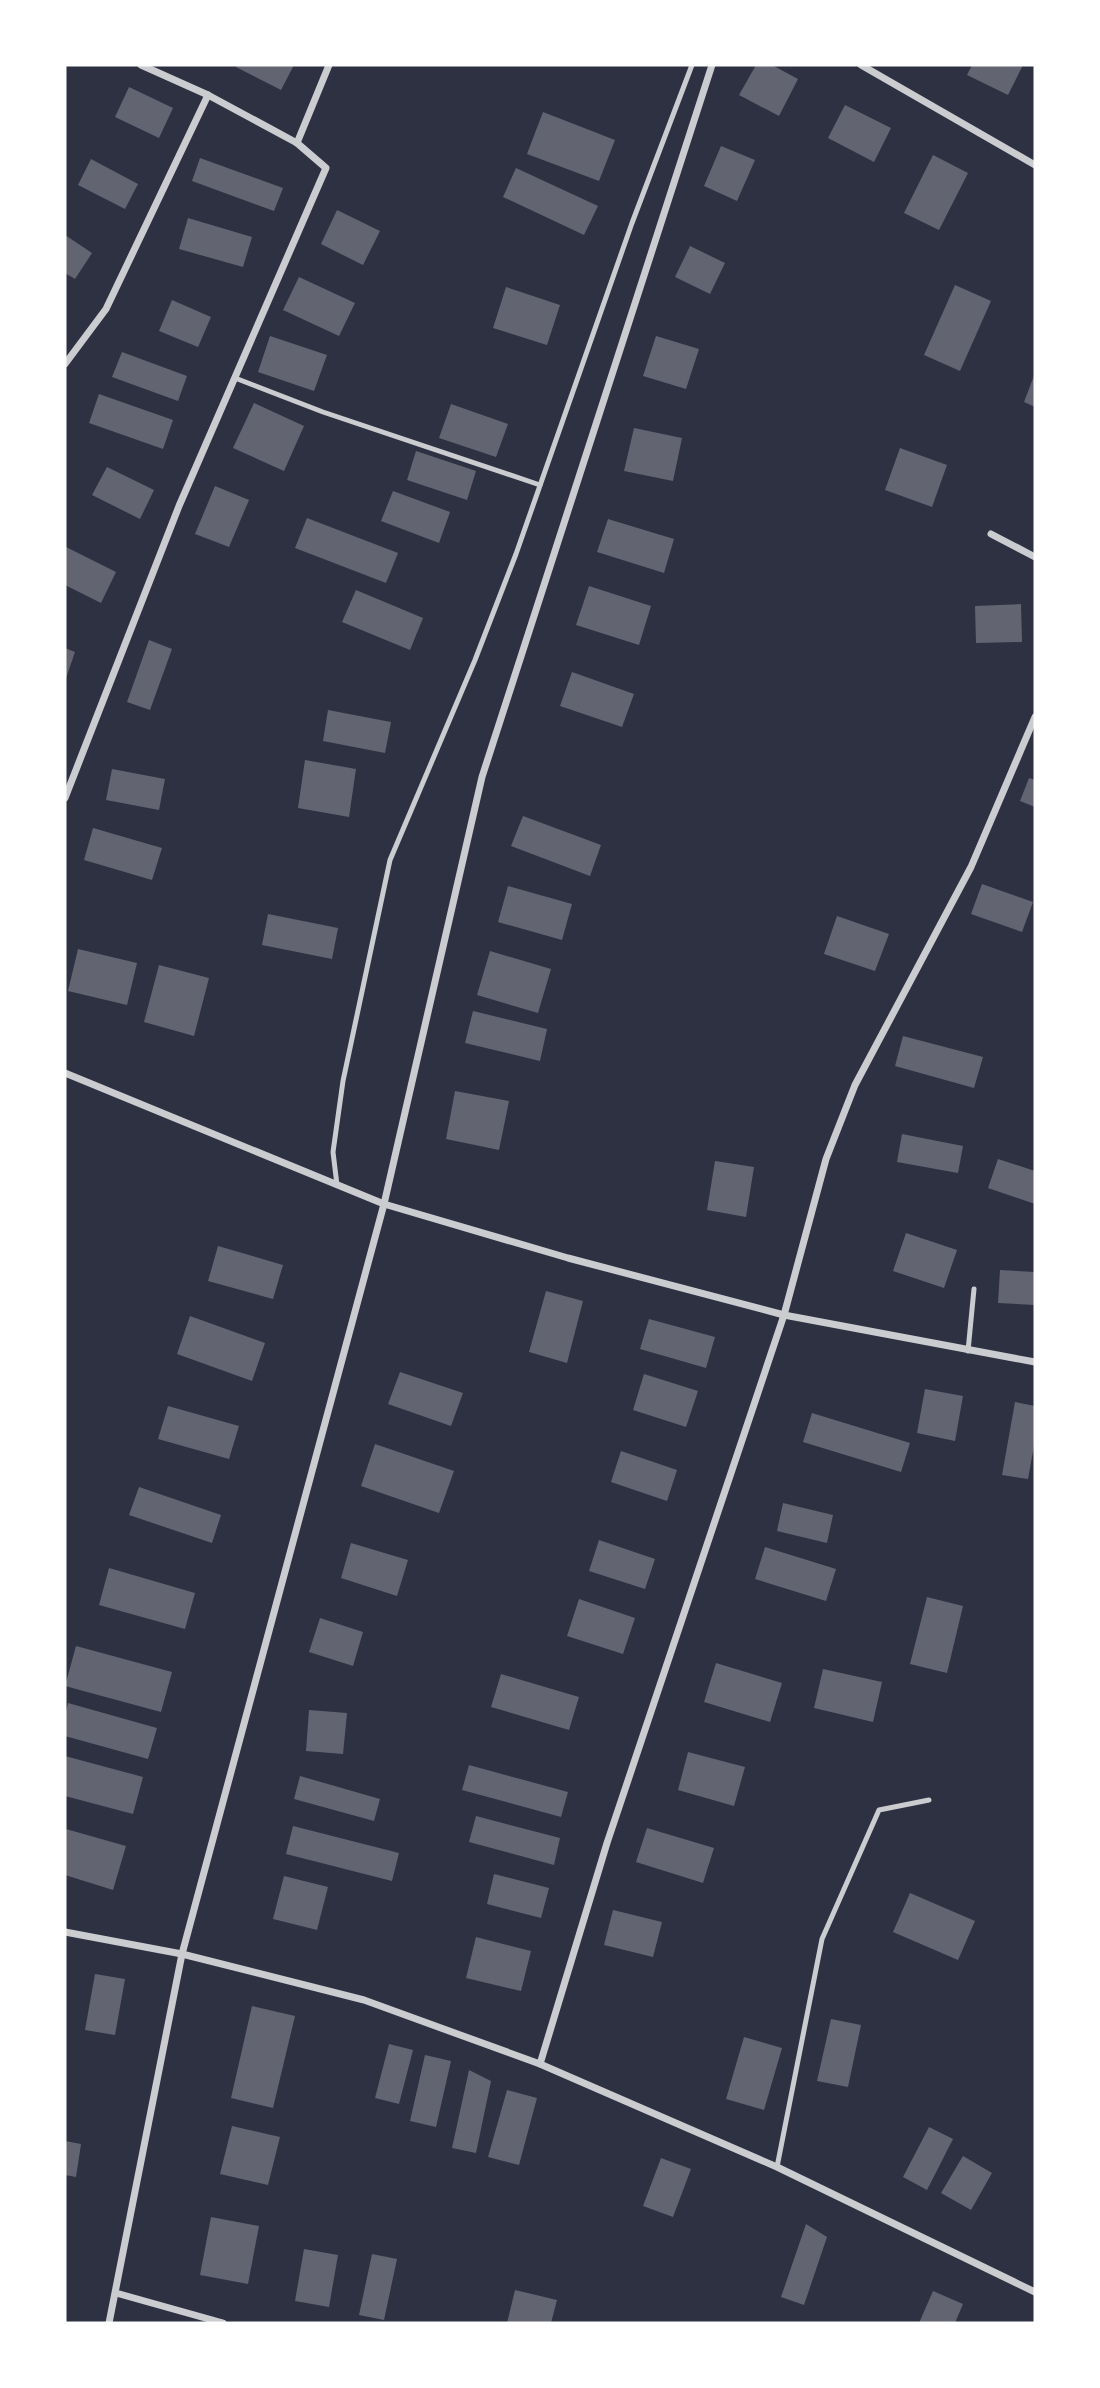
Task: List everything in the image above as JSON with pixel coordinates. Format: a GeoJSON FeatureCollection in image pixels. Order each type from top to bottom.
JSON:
{"type":"FeatureCollection","features":[{"type":"Feature","properties":{"kind":"street"},"geometry":{"type":"LineString","coordinates":[[65,798],[180,506],[326,168],[297,143],[208,94],[141,65]]}},
{"type":"Feature","properties":{"kind":"street"},"geometry":{"type":"LineString","coordinates":[[297,143],[330,65]]}},
{"type":"Feature","properties":{"kind":"street"},"geometry":{"type":"LineString","coordinates":[[108,2323],[182,1954],[384,1203],[482,777],[712,65]]}},
{"type":"Feature","properties":{"kind":"street"},"geometry":{"type":"LineString","coordinates":[[861,65],[1035,165]]}},
{"type":"Feature","properties":{"kind":"street"},"geometry":{"type":"LineString","coordinates":[[65,365],[106,309],[208,94]]}},
{"type":"Feature","properties":{"kind":"street"},"geometry":{"type":"LineString","coordinates":[[991,534],[1035,557]]}},
{"type":"Feature","properties":{"kind":"street"},"geometry":{"type":"LineString","coordinates":[[540,2064],[607,1843],[784,1315],[826,1159],[855,1084],[971,867],[1035,717]]}},
{"type":"Feature","properties":{"kind":"street"},"geometry":{"type":"LineString","coordinates":[[65,1073],[384,1203],[568,1258],[784,1315],[1035,1362]]}},
{"type":"Feature","properties":{"kind":"street"},"geometry":{"type":"LineString","coordinates":[[65,1932],[182,1954],[364,2000],[540,2064],[777,2167],[1035,2292]]}},
{"type":"Feature","properties":{"kind":"street"},"geometry":{"type":"LineString","coordinates":[[116,2293],[223,2323]]}},
{"type":"Feature","properties":{"kind":"lane"},"geometry":{"type":"LineString","coordinates":[[337,1185],[333,1152],[344,1081],[390,860],[475,660],[632,223],[692,65]]}},
{"type":"Feature","properties":{"kind":"lane"},"geometry":{"type":"LineString","coordinates":[[235,378],[323,412],[540,485]]}},
{"type":"Feature","properties":{"kind":"lane"},"geometry":{"type":"LineString","coordinates":[[968,1350],[974,1289]]}},
{"type":"Feature","properties":{"kind":"lane"},"geometry":{"type":"LineString","coordinates":[[777,2167],[822,1939],[879,1810],[929,1800]]}},
{"type":"Feature","properties":{"kind":"building"},"geometry":{"type":"Polygon","coordinates":[[[294,65],[281,90],[236,67],[294,65]]]}},
{"type":"Feature","properties":{"kind":"building"},"geometry":{"type":"Polygon","coordinates":[[[756,65],[772,65],[798,79],[779,116],[739,95],[756,65]]]}},
{"type":"Feature","properties":{"kind":"building"},"geometry":{"type":"Polygon","coordinates":[[[972,65],[1023,65],[1008,95],[967,75],[972,65]]]}},
{"type":"Feature","properties":{"kind":"building"},"geometry":{"type":"Polygon","coordinates":[[[129,87],[173,108],[159,138],[115,117],[129,87]]]}},
{"type":"Feature","properties":{"kind":"building"},"geometry":{"type":"Polygon","coordinates":[[[845,105],[891,128],[874,162],[828,138],[845,105]]]}},
{"type":"Feature","properties":{"kind":"building"},"geometry":{"type":"Polygon","coordinates":[[[543,112],[615,140],[599,181],[527,154],[543,112]]]}},
{"type":"Feature","properties":{"kind":"building"},"geometry":{"type":"Polygon","coordinates":[[[721,146],[755,160],[737,201],[704,186],[721,146]]]}},
{"type":"Feature","properties":{"kind":"building"},"geometry":{"type":"Polygon","coordinates":[[[933,155],[968,173],[939,230],[904,213],[933,155]]]}},
{"type":"Feature","properties":{"kind":"building"},"geometry":{"type":"Polygon","coordinates":[[[200,158],[283,188],[274,211],[192,181],[200,158]]]}},
{"type":"Feature","properties":{"kind":"building"},"geometry":{"type":"Polygon","coordinates":[[[91,159],[138,184],[125,209],[78,185],[91,159]]]}},
{"type":"Feature","properties":{"kind":"building"},"geometry":{"type":"Polygon","coordinates":[[[516,168],[598,206],[584,235],[503,197],[516,168]]]}},
{"type":"Feature","properties":{"kind":"building"},"geometry":{"type":"Polygon","coordinates":[[[337,210],[380,231],[363,265],[321,244],[337,210]]]}},
{"type":"Feature","properties":{"kind":"building"},"geometry":{"type":"Polygon","coordinates":[[[188,218],[252,237],[243,267],[179,249],[188,218]]]}},
{"type":"Feature","properties":{"kind":"building"},"geometry":{"type":"Polygon","coordinates":[[[65,235],[92,253],[75,279],[65,273],[65,235]]]}},
{"type":"Feature","properties":{"kind":"building"},"geometry":{"type":"Polygon","coordinates":[[[690,246],[725,263],[710,294],[675,277],[690,246]]]}},
{"type":"Feature","properties":{"kind":"building"},"geometry":{"type":"Polygon","coordinates":[[[299,277],[355,303],[339,336],[283,310],[299,277]]]}},
{"type":"Feature","properties":{"kind":"building"},"geometry":{"type":"Polygon","coordinates":[[[955,285],[991,301],[960,371],[924,355],[955,285]]]}},
{"type":"Feature","properties":{"kind":"building"},"geometry":{"type":"Polygon","coordinates":[[[506,287],[560,305],[547,345],[493,328],[506,287]]]}},
{"type":"Feature","properties":{"kind":"building"},"geometry":{"type":"Polygon","coordinates":[[[172,300],[211,317],[198,347],[159,331],[172,300]]]}},
{"type":"Feature","properties":{"kind":"building"},"geometry":{"type":"Polygon","coordinates":[[[270,336],[327,355],[314,391],[258,372],[270,336]]]}},
{"type":"Feature","properties":{"kind":"building"},"geometry":{"type":"Polygon","coordinates":[[[656,336],[699,349],[686,389],[643,376],[656,336]]]}},
{"type":"Feature","properties":{"kind":"building"},"geometry":{"type":"Polygon","coordinates":[[[122,352],[187,376],[178,401],[112,377],[122,352]]]}},
{"type":"Feature","properties":{"kind":"building"},"geometry":{"type":"Polygon","coordinates":[[[1035,373],[1035,407],[1024,402],[1035,373]]]}},
{"type":"Feature","properties":{"kind":"building"},"geometry":{"type":"Polygon","coordinates":[[[99,394],[173,420],[163,449],[89,423],[99,394]]]}},
{"type":"Feature","properties":{"kind":"building"},"geometry":{"type":"Polygon","coordinates":[[[254,403],[304,426],[284,471],[233,448],[254,403]]]}},
{"type":"Feature","properties":{"kind":"building"},"geometry":{"type":"Polygon","coordinates":[[[451,404],[508,424],[496,457],[439,438],[451,404]]]}},
{"type":"Feature","properties":{"kind":"building"},"geometry":{"type":"Polygon","coordinates":[[[634,428],[682,438],[673,481],[624,471],[634,428]]]}},
{"type":"Feature","properties":{"kind":"building"},"geometry":{"type":"Polygon","coordinates":[[[900,448],[947,465],[932,507],[885,490],[900,448]]]}},
{"type":"Feature","properties":{"kind":"building"},"geometry":{"type":"Polygon","coordinates":[[[416,451],[476,471],[467,500],[407,480],[416,451]]]}},
{"type":"Feature","properties":{"kind":"building"},"geometry":{"type":"Polygon","coordinates":[[[107,467],[154,490],[140,519],[92,495],[107,467]]]}},
{"type":"Feature","properties":{"kind":"building"},"geometry":{"type":"Polygon","coordinates":[[[215,486],[249,500],[229,547],[195,534],[215,486]]]}},
{"type":"Feature","properties":{"kind":"building"},"geometry":{"type":"Polygon","coordinates":[[[393,491],[450,512],[439,543],[381,521],[393,491]]]}},
{"type":"Feature","properties":{"kind":"building"},"geometry":{"type":"Polygon","coordinates":[[[307,518],[398,553],[386,583],[295,548],[307,518]]]}},
{"type":"Feature","properties":{"kind":"building"},"geometry":{"type":"Polygon","coordinates":[[[608,519],[674,539],[664,573],[597,552],[608,519]]]}},
{"type":"Feature","properties":{"kind":"building"},"geometry":{"type":"Polygon","coordinates":[[[66,547],[116,572],[101,603],[65,585],[66,547]]]}},
{"type":"Feature","properties":{"kind":"building"},"geometry":{"type":"Polygon","coordinates":[[[589,586],[651,606],[639,645],[576,625],[589,586]]]}},
{"type":"Feature","properties":{"kind":"building"},"geometry":{"type":"Polygon","coordinates":[[[356,590],[423,618],[410,650],[342,622],[356,590]]]}},
{"type":"Feature","properties":{"kind":"building"},"geometry":{"type":"Polygon","coordinates":[[[1021,604],[1022,642],[976,643],[975,606],[1021,604]]]}},
{"type":"Feature","properties":{"kind":"building"},"geometry":{"type":"Polygon","coordinates":[[[149,640],[172,649],[150,710],[127,702],[149,640]]]}},
{"type":"Feature","properties":{"kind":"building"},"geometry":{"type":"Polygon","coordinates":[[[65,648],[75,652],[65,681],[65,648]]]}},
{"type":"Feature","properties":{"kind":"building"},"geometry":{"type":"Polygon","coordinates":[[[572,672],[634,694],[622,727],[560,706],[572,672]]]}},
{"type":"Feature","properties":{"kind":"building"},"geometry":{"type":"Polygon","coordinates":[[[328,710],[391,722],[385,753],[323,741],[328,710]]]}},
{"type":"Feature","properties":{"kind":"building"},"geometry":{"type":"Polygon","coordinates":[[[305,760],[356,769],[349,817],[298,808],[305,760]]]}},
{"type":"Feature","properties":{"kind":"building"},"geometry":{"type":"Polygon","coordinates":[[[112,769],[165,779],[159,810],[106,800],[112,769]]]}},
{"type":"Feature","properties":{"kind":"building"},"geometry":{"type":"Polygon","coordinates":[[[1029,778],[1035,780],[1035,807],[1020,801],[1029,778]]]}},
{"type":"Feature","properties":{"kind":"building"},"geometry":{"type":"Polygon","coordinates":[[[523,816],[601,845],[590,876],[511,846],[523,816]]]}},
{"type":"Feature","properties":{"kind":"building"},"geometry":{"type":"Polygon","coordinates":[[[93,828],[162,848],[152,880],[84,860],[93,828]]]}},
{"type":"Feature","properties":{"kind":"building"},"geometry":{"type":"Polygon","coordinates":[[[982,884],[1033,902],[1022,932],[971,914],[982,884]]]}},
{"type":"Feature","properties":{"kind":"building"},"geometry":{"type":"Polygon","coordinates":[[[508,886],[572,904],[562,940],[498,922],[508,886]]]}},
{"type":"Feature","properties":{"kind":"building"},"geometry":{"type":"Polygon","coordinates":[[[268,914],[338,928],[332,959],[262,945],[268,914]]]}},
{"type":"Feature","properties":{"kind":"building"},"geometry":{"type":"Polygon","coordinates":[[[837,916],[889,934],[875,971],[824,954],[837,916]]]}},
{"type":"Feature","properties":{"kind":"building"},"geometry":{"type":"Polygon","coordinates":[[[78,949],[137,963],[127,1005],[68,991],[78,949]]]}},
{"type":"Feature","properties":{"kind":"building"},"geometry":{"type":"Polygon","coordinates":[[[490,951],[551,969],[538,1013],[477,995],[490,951]]]}},
{"type":"Feature","properties":{"kind":"building"},"geometry":{"type":"Polygon","coordinates":[[[159,965],[209,978],[194,1036],[144,1022],[159,965]]]}},
{"type":"Feature","properties":{"kind":"building"},"geometry":{"type":"Polygon","coordinates":[[[473,1011],[547,1029],[540,1061],[465,1043],[473,1011]]]}},
{"type":"Feature","properties":{"kind":"building"},"geometry":{"type":"Polygon","coordinates":[[[903,1036],[983,1057],[974,1088],[895,1066],[903,1036]]]}},
{"type":"Feature","properties":{"kind":"building"},"geometry":{"type":"Polygon","coordinates":[[[455,1091],[509,1101],[499,1150],[446,1139],[455,1091]]]}},
{"type":"Feature","properties":{"kind":"building"},"geometry":{"type":"Polygon","coordinates":[[[902,1134],[963,1146],[958,1173],[897,1162],[902,1134]]]}},
{"type":"Feature","properties":{"kind":"building"},"geometry":{"type":"Polygon","coordinates":[[[998,1159],[1035,1171],[1035,1204],[988,1188],[998,1159]]]}},
{"type":"Feature","properties":{"kind":"building"},"geometry":{"type":"Polygon","coordinates":[[[715,1161],[754,1167],[746,1217],[707,1210],[715,1161]]]}},
{"type":"Feature","properties":{"kind":"building"},"geometry":{"type":"Polygon","coordinates":[[[906,1233],[957,1250],[944,1288],[893,1271],[906,1233]]]}},
{"type":"Feature","properties":{"kind":"building"},"geometry":{"type":"Polygon","coordinates":[[[218,1246],[283,1265],[273,1299],[208,1281],[218,1246]]]}},
{"type":"Feature","properties":{"kind":"building"},"geometry":{"type":"Polygon","coordinates":[[[1000,1270],[1035,1272],[1035,1305],[998,1303],[1000,1270]]]}},
{"type":"Feature","properties":{"kind":"building"},"geometry":{"type":"Polygon","coordinates":[[[546,1291],[583,1301],[567,1363],[529,1352],[546,1291]]]}},
{"type":"Feature","properties":{"kind":"building"},"geometry":{"type":"Polygon","coordinates":[[[190,1316],[265,1343],[252,1381],[177,1354],[190,1316]]]}},
{"type":"Feature","properties":{"kind":"building"},"geometry":{"type":"Polygon","coordinates":[[[649,1319],[715,1337],[706,1368],[640,1349],[649,1319]]]}},
{"type":"Feature","properties":{"kind":"building"},"geometry":{"type":"Polygon","coordinates":[[[400,1372],[463,1393],[451,1426],[388,1404],[400,1372]]]}},
{"type":"Feature","properties":{"kind":"building"},"geometry":{"type":"Polygon","coordinates":[[[644,1374],[698,1391],[686,1427],[633,1410],[644,1374]]]}},
{"type":"Feature","properties":{"kind":"building"},"geometry":{"type":"Polygon","coordinates":[[[925,1389],[963,1396],[955,1441],[917,1433],[925,1389]]]}},
{"type":"Feature","properties":{"kind":"building"},"geometry":{"type":"Polygon","coordinates":[[[1015,1402],[1035,1406],[1035,1440],[1028,1479],[1002,1475],[1015,1402]]]}},
{"type":"Feature","properties":{"kind":"building"},"geometry":{"type":"Polygon","coordinates":[[[168,1406],[239,1426],[229,1459],[158,1439],[168,1406]]]}},
{"type":"Feature","properties":{"kind":"building"},"geometry":{"type":"Polygon","coordinates":[[[812,1413],[910,1443],[901,1472],[803,1442],[812,1413]]]}},
{"type":"Feature","properties":{"kind":"building"},"geometry":{"type":"Polygon","coordinates":[[[375,1444],[454,1471],[439,1513],[361,1486],[375,1444]]]}},
{"type":"Feature","properties":{"kind":"building"},"geometry":{"type":"Polygon","coordinates":[[[621,1451],[677,1470],[667,1501],[611,1482],[621,1451]]]}},
{"type":"Feature","properties":{"kind":"building"},"geometry":{"type":"Polygon","coordinates":[[[139,1487],[221,1515],[212,1543],[129,1515],[139,1487]]]}},
{"type":"Feature","properties":{"kind":"building"},"geometry":{"type":"Polygon","coordinates":[[[783,1503],[833,1515],[827,1543],[777,1531],[783,1503]]]}},
{"type":"Feature","properties":{"kind":"building"},"geometry":{"type":"Polygon","coordinates":[[[599,1540],[655,1559],[645,1589],[589,1571],[599,1540]]]}},
{"type":"Feature","properties":{"kind":"building"},"geometry":{"type":"Polygon","coordinates":[[[351,1543],[408,1560],[397,1596],[341,1578],[351,1543]]]}},
{"type":"Feature","properties":{"kind":"building"},"geometry":{"type":"Polygon","coordinates":[[[765,1547],[836,1569],[826,1601],[755,1579],[765,1547]]]}},
{"type":"Feature","properties":{"kind":"building"},"geometry":{"type":"Polygon","coordinates":[[[109,1568],[195,1593],[185,1629],[99,1605],[109,1568]]]}},
{"type":"Feature","properties":{"kind":"building"},"geometry":{"type":"Polygon","coordinates":[[[927,1597],[963,1606],[947,1673],[910,1664],[927,1597]]]}},
{"type":"Feature","properties":{"kind":"building"},"geometry":{"type":"Polygon","coordinates":[[[579,1599],[635,1618],[623,1654],[567,1636],[579,1599]]]}},
{"type":"Feature","properties":{"kind":"building"},"geometry":{"type":"Polygon","coordinates":[[[320,1618],[363,1632],[353,1666],[309,1652],[320,1618]]]}},
{"type":"Feature","properties":{"kind":"building"},"geometry":{"type":"Polygon","coordinates":[[[76,1646],[172,1672],[161,1712],[65,1686],[76,1646]]]}},
{"type":"Feature","properties":{"kind":"building"},"geometry":{"type":"Polygon","coordinates":[[[716,1663],[782,1683],[770,1722],[704,1702],[716,1663]]]}},
{"type":"Feature","properties":{"kind":"building"},"geometry":{"type":"Polygon","coordinates":[[[823,1669],[882,1682],[873,1722],[814,1708],[823,1669]]]}},
{"type":"Feature","properties":{"kind":"building"},"geometry":{"type":"Polygon","coordinates":[[[501,1674],[579,1697],[569,1730],[491,1707],[501,1674]]]}},
{"type":"Feature","properties":{"kind":"building"},"geometry":{"type":"Polygon","coordinates":[[[68,1703],[157,1728],[148,1759],[65,1736],[68,1703]]]}},
{"type":"Feature","properties":{"kind":"building"},"geometry":{"type":"Polygon","coordinates":[[[309,1710],[347,1713],[343,1754],[306,1751],[309,1710]]]}},
{"type":"Feature","properties":{"kind":"building"},"geometry":{"type":"Polygon","coordinates":[[[688,1752],[745,1767],[734,1806],[678,1790],[688,1752]]]}},
{"type":"Feature","properties":{"kind":"building"},"geometry":{"type":"Polygon","coordinates":[[[65,1756],[143,1777],[133,1814],[65,1796],[65,1756]]]}},
{"type":"Feature","properties":{"kind":"building"},"geometry":{"type":"Polygon","coordinates":[[[469,1765],[568,1792],[561,1817],[462,1790],[469,1765]]]}},
{"type":"Feature","properties":{"kind":"building"},"geometry":{"type":"Polygon","coordinates":[[[300,1776],[380,1799],[374,1821],[294,1799],[300,1776]]]}},
{"type":"Feature","properties":{"kind":"building"},"geometry":{"type":"Polygon","coordinates":[[[476,1816],[560,1838],[554,1865],[469,1842],[476,1816]]]}},
{"type":"Feature","properties":{"kind":"building"},"geometry":{"type":"Polygon","coordinates":[[[293,1826],[399,1853],[392,1881],[286,1854],[293,1826]]]}},
{"type":"Feature","properties":{"kind":"building"},"geometry":{"type":"Polygon","coordinates":[[[647,1828],[714,1848],[703,1883],[636,1862],[647,1828]]]}},
{"type":"Feature","properties":{"kind":"building"},"geometry":{"type":"Polygon","coordinates":[[[66,1829],[126,1846],[113,1890],[65,1875],[66,1829]]]}},
{"type":"Feature","properties":{"kind":"building"},"geometry":{"type":"Polygon","coordinates":[[[494,1874],[549,1888],[541,1918],[487,1904],[494,1874]]]}},
{"type":"Feature","properties":{"kind":"building"},"geometry":{"type":"Polygon","coordinates":[[[284,1876],[328,1887],[317,1930],[273,1919],[284,1876]]]}},
{"type":"Feature","properties":{"kind":"building"},"geometry":{"type":"Polygon","coordinates":[[[910,1893],[975,1921],[958,1960],[893,1932],[910,1893]]]}},
{"type":"Feature","properties":{"kind":"building"},"geometry":{"type":"Polygon","coordinates":[[[613,1910],[662,1922],[653,1957],[604,1945],[613,1910]]]}},
{"type":"Feature","properties":{"kind":"building"},"geometry":{"type":"Polygon","coordinates":[[[476,1937],[531,1951],[521,1991],[466,1978],[476,1937]]]}},
{"type":"Feature","properties":{"kind":"building"},"geometry":{"type":"Polygon","coordinates":[[[95,1974],[125,1979],[115,2035],[85,2030],[95,1974]]]}},
{"type":"Feature","properties":{"kind":"building"},"geometry":{"type":"Polygon","coordinates":[[[252,2006],[295,2016],[273,2108],[231,2098],[252,2006]]]}},
{"type":"Feature","properties":{"kind":"building"},"geometry":{"type":"Polygon","coordinates":[[[831,2019],[861,2025],[848,2087],[817,2081],[831,2019]]]}},
{"type":"Feature","properties":{"kind":"building"},"geometry":{"type":"Polygon","coordinates":[[[744,2037],[782,2048],[764,2110],[726,2099],[744,2037]]]}},
{"type":"Feature","properties":{"kind":"building"},"geometry":{"type":"Polygon","coordinates":[[[389,2044],[413,2050],[399,2104],[375,2098],[389,2044]]]}},
{"type":"Feature","properties":{"kind":"building"},"geometry":{"type":"Polygon","coordinates":[[[425,2055],[451,2061],[436,2127],[410,2121],[425,2055]]]}},
{"type":"Feature","properties":{"kind":"building"},"geometry":{"type":"Polygon","coordinates":[[[469,2070],[491,2081],[476,2153],[452,2148],[469,2070]]]}},
{"type":"Feature","properties":{"kind":"building"},"geometry":{"type":"Polygon","coordinates":[[[507,2090],[537,2098],[519,2165],[488,2157],[507,2090]]]}},
{"type":"Feature","properties":{"kind":"building"},"geometry":{"type":"Polygon","coordinates":[[[232,2126],[280,2137],[268,2185],[220,2174],[232,2126]]]}},
{"type":"Feature","properties":{"kind":"building"},"geometry":{"type":"Polygon","coordinates":[[[929,2127],[953,2139],[927,2190],[903,2177],[929,2127]]]}},
{"type":"Feature","properties":{"kind":"building"},"geometry":{"type":"Polygon","coordinates":[[[65,2141],[81,2144],[76,2177],[65,2175],[65,2141]]]}},
{"type":"Feature","properties":{"kind":"building"},"geometry":{"type":"Polygon","coordinates":[[[963,2156],[992,2173],[971,2210],[941,2193],[963,2156]]]}},
{"type":"Feature","properties":{"kind":"building"},"geometry":{"type":"Polygon","coordinates":[[[661,2158],[691,2169],[673,2217],[643,2206],[661,2158]]]}},
{"type":"Feature","properties":{"kind":"building"},"geometry":{"type":"Polygon","coordinates":[[[211,2217],[259,2226],[248,2284],[200,2275],[211,2217]]]}},
{"type":"Feature","properties":{"kind":"building"},"geometry":{"type":"Polygon","coordinates":[[[806,2224],[827,2237],[804,2305],[781,2297],[806,2224]]]}},
{"type":"Feature","properties":{"kind":"building"},"geometry":{"type":"Polygon","coordinates":[[[304,2249],[338,2255],[329,2307],[295,2301],[304,2249]]]}},
{"type":"Feature","properties":{"kind":"building"},"geometry":{"type":"Polygon","coordinates":[[[372,2254],[397,2259],[384,2320],[359,2315],[372,2254]]]}},
{"type":"Feature","properties":{"kind":"building"},"geometry":{"type":"Polygon","coordinates":[[[515,2290],[557,2300],[551,2323],[507,2323],[515,2290]]]}},
{"type":"Feature","properties":{"kind":"building"},"geometry":{"type":"Polygon","coordinates":[[[933,2291],[963,2304],[955,2323],[919,2323],[933,2291]]]}}]}
